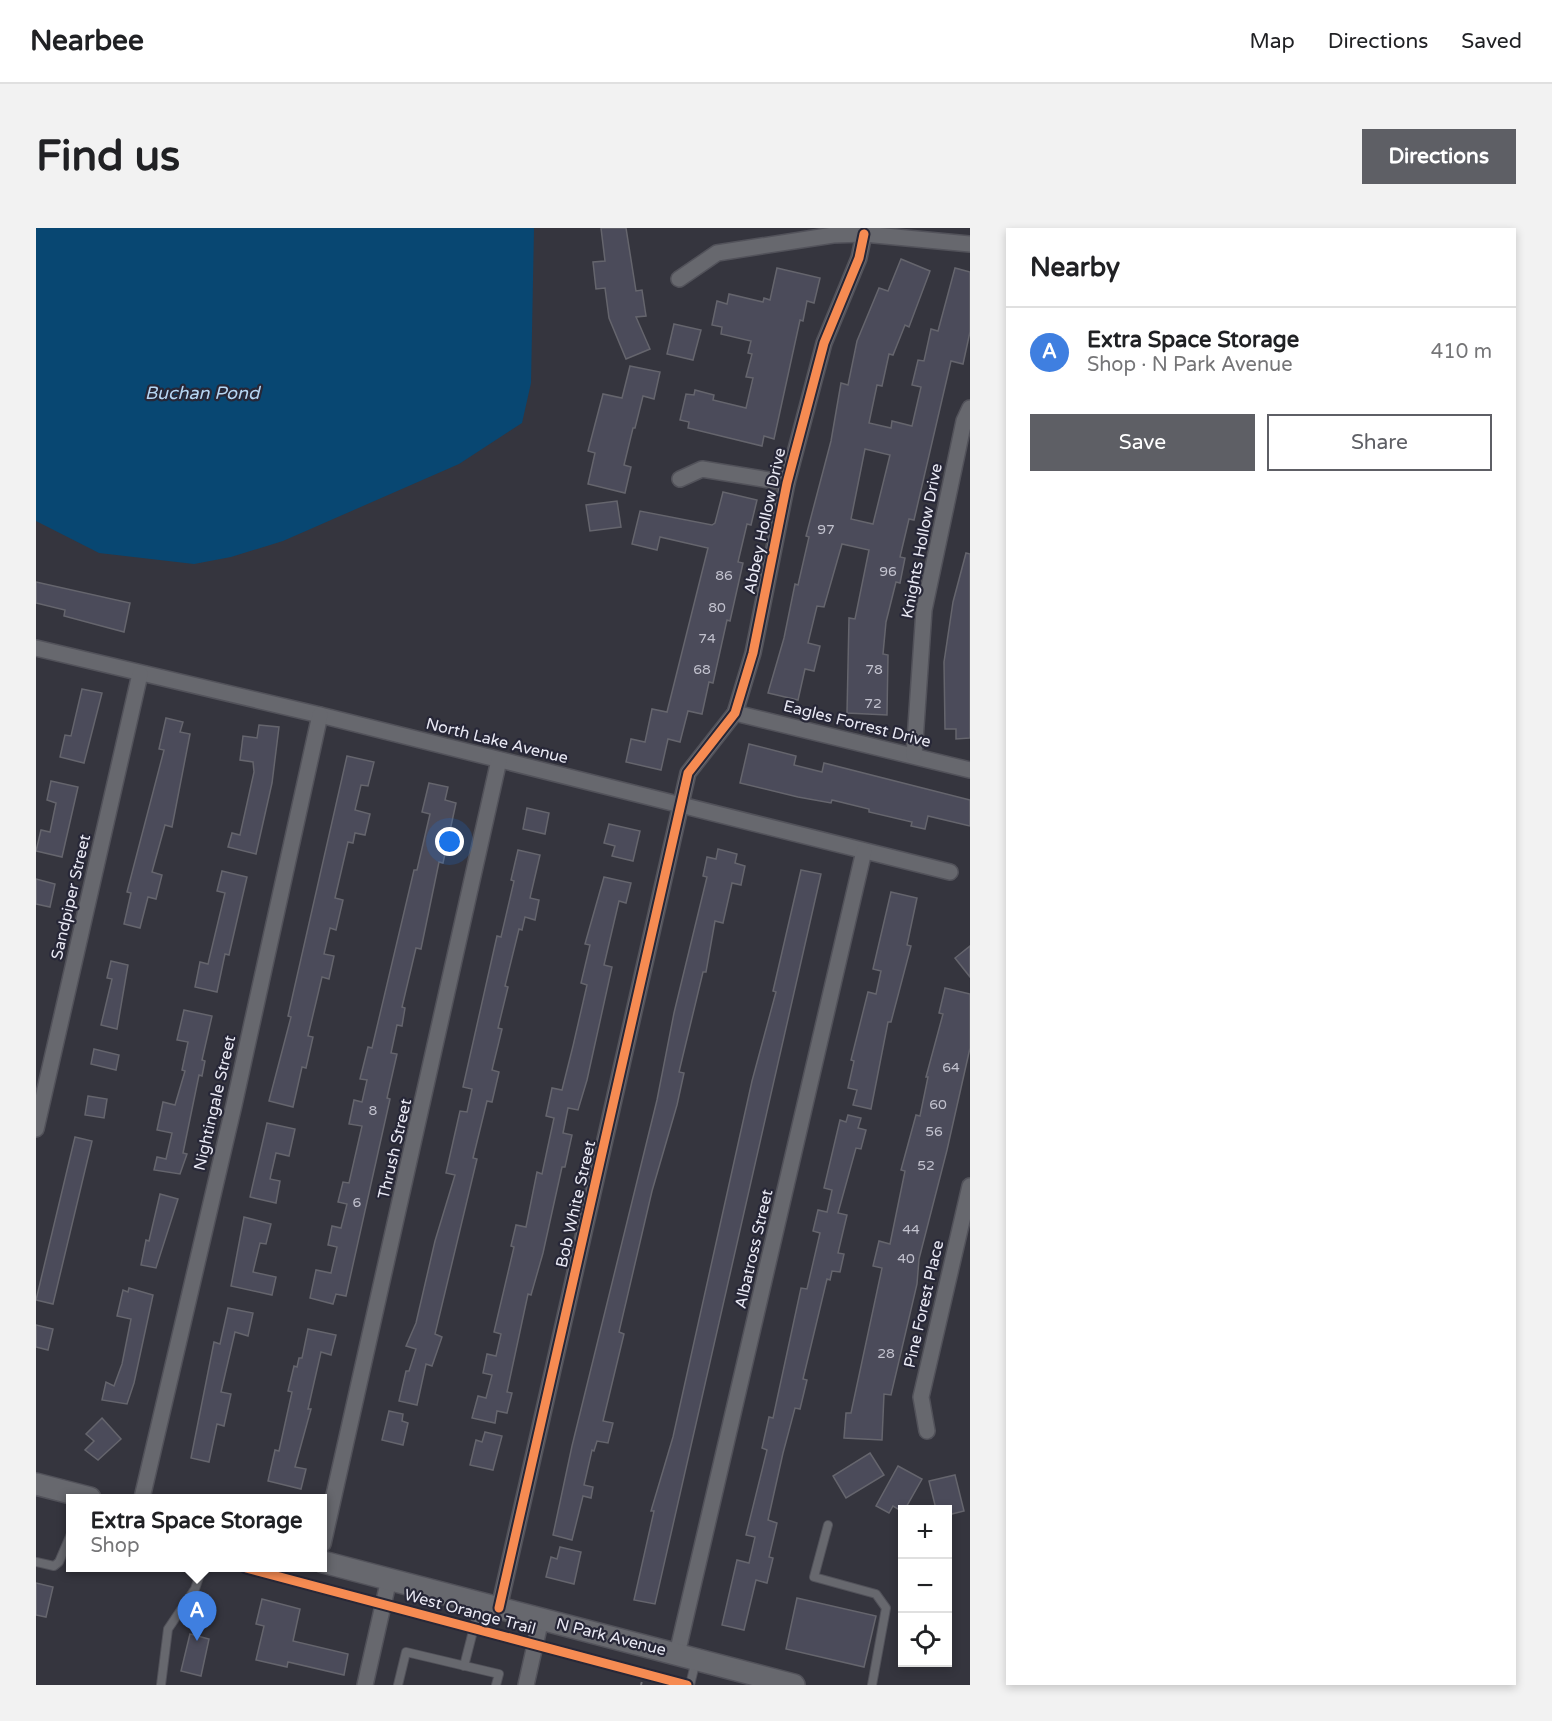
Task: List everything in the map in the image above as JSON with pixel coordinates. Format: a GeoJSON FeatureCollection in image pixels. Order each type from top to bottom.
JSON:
{"type":"FeatureCollection","features":[{"type":"Feature","properties":{"kind":"main road"},"geometry":{"type":"LineString","coordinates":[[36,1484],[70,1494]]}},
{"type":"Feature","properties":{"kind":"main road","name":"N Park Avenue"},"geometry":{"type":"LineString","coordinates":[[327,1563],[794,1685]]}},
{"type":"Feature","properties":{"kind":"street"},"geometry":{"type":"LineString","coordinates":[[679,279],[717,253],[799,239],[864,234],[970,244]]}},
{"type":"Feature","properties":{"kind":"street","name":"Abbey Hollow Drive"},"geometry":{"type":"LineString","coordinates":[[682,806],[688,773],[735,713],[753,653],[787,483],[824,343],[859,258],[864,234]]}},
{"type":"Feature","properties":{"kind":"street","name":"Knights Hollow Drive"},"geometry":{"type":"LineString","coordinates":[[914,755],[924,610],[964,422],[970,408]]}},
{"type":"Feature","properties":{"kind":"street"},"geometry":{"type":"LineString","coordinates":[[680,479],[702,469],[787,483]]}},
{"type":"Feature","properties":{"kind":"street","name":"North Lake Avenue"},"geometry":{"type":"LineString","coordinates":[[36,648],[320,715],[950,872]]}},
{"type":"Feature","properties":{"kind":"street","name":"Sandpiper Street"},"geometry":{"type":"LineString","coordinates":[[36,1129],[140,674]]}},
{"type":"Feature","properties":{"kind":"street","name":"Eagles Forrest Drive"},"geometry":{"type":"LineString","coordinates":[[735,713],[970,770]]}},
{"type":"Feature","properties":{"kind":"street","name":"Nightingale Street"},"geometry":{"type":"LineString","coordinates":[[143,1494],[234,1105],[320,715]]}},
{"type":"Feature","properties":{"kind":"street","name":"Thrush Street"},"geometry":{"type":"LineString","coordinates":[[327,1526],[499,760]]}},
{"type":"Feature","properties":{"kind":"street","name":"Bob White Street"},"geometry":{"type":"LineString","coordinates":[[489,1606],[682,806]]}},
{"type":"Feature","properties":{"kind":"street","name":"Albatross Street"},"geometry":{"type":"LineString","coordinates":[[687,1657],[864,851]]}},
{"type":"Feature","properties":{"kind":"street","name":"Pine Forest Place"},"geometry":{"type":"LineString","coordinates":[[927,1431],[921,1397],[970,1186]]}},
{"type":"Feature","properties":{"kind":"street"},"geometry":{"type":"LineString","coordinates":[[365,1685],[389,1579]]}},
{"type":"Feature","properties":{"kind":"street"},"geometry":{"type":"LineString","coordinates":[[526,1685],[542,1619]]}},
{"type":"Feature","properties":{"kind":"lane"},"geometry":{"type":"LineString","coordinates":[[828,1525],[814,1577],[876,1594],[886,1608],[872,1685]]}},
{"type":"Feature","properties":{"kind":"lane"},"geometry":{"type":"LineString","coordinates":[[36,1562],[54,1566],[59,1562],[66,1546]]}},
{"type":"Feature","properties":{"kind":"lane"},"geometry":{"type":"LineString","coordinates":[[161,1685],[168,1629],[195,1589],[201,1572]]}},
{"type":"Feature","properties":{"kind":"lane"},"geometry":{"type":"LineString","coordinates":[[464,1666],[489,1606]]}},
{"type":"Feature","properties":{"kind":"lane"},"geometry":{"type":"LineString","coordinates":[[398,1685],[406,1652],[499,1674],[496,1685]]}},
{"type":"Feature","properties":{"kind":"lane"},"geometry":{"type":"LineString","coordinates":[[687,1657],[690,1685]]}},
{"type":"Feature","properties":{"kind":"path"},"geometry":{"type":"LineString","coordinates":[[633,1671],[654,1676]]}},
{"type":"Feature","properties":{"kind":"path"},"geometry":{"type":"LineString","coordinates":[[641,1685],[644,1674]]}},
{"type":"Feature","properties":{"kind":"water","name":"Buchan Pond"},"geometry":{"type":"Polygon","coordinates":[[[36,228],[534,228],[531,383],[522,423],[459,464],[283,541],[231,557],[194,564],[99,553],[36,521],[36,228]]]}},
{"type":"Feature","properties":{"kind":"building"},"geometry":{"type":"Polygon","coordinates":[[[601,228],[626,228],[636,291],[642,290],[646,316],[636,317],[650,349],[626,359],[609,318],[605,288],[596,289],[593,262],[605,261],[601,228]]]}},
{"type":"Feature","properties":{"kind":"building"},"geometry":{"type":"Polygon","coordinates":[[[901,259],[930,271],[909,327],[905,325],[893,355],[889,354],[882,386],[877,385],[869,423],[891,428],[892,421],[912,426],[921,387],[912,385],[918,360],[924,361],[931,329],[938,331],[955,268],[970,272],[970,332],[963,364],[951,361],[914,520],[909,519],[900,557],[905,558],[900,583],[896,582],[886,622],[883,654],[888,655],[887,715],[847,713],[849,618],[855,619],[869,550],[842,544],[824,607],[817,606],[808,643],[820,646],[814,671],[805,669],[798,700],[768,693],[784,638],[795,584],[798,585],[809,537],[806,536],[831,441],[841,383],[848,385],[857,341],[879,288],[888,291],[901,259]],[[865,449],[851,519],[873,524],[890,455],[865,449]]]}},
{"type":"Feature","properties":{"kind":"building"},"geometry":{"type":"Polygon","coordinates":[[[777,268],[820,278],[814,303],[807,301],[803,321],[800,320],[774,439],[764,436],[762,446],[688,428],[689,422],[680,420],[686,394],[694,395],[695,390],[714,395],[713,400],[746,408],[753,378],[746,377],[752,354],[748,353],[751,341],[721,334],[722,327],[712,325],[717,301],[727,304],[729,294],[763,302],[764,298],[770,300],[777,268]]]}},
{"type":"Feature","properties":{"kind":"building"},"geometry":{"type":"Polygon","coordinates":[[[674,324],[701,330],[693,360],[667,354],[674,324]]]}},
{"type":"Feature","properties":{"kind":"building"},"geometry":{"type":"Polygon","coordinates":[[[630,366],[660,372],[654,399],[643,396],[635,428],[633,428],[624,465],[631,467],[625,493],[588,484],[595,453],[588,451],[603,394],[622,398],[630,366]]]}},
{"type":"Feature","properties":{"kind":"building"},"geometry":{"type":"Polygon","coordinates":[[[723,492],[757,500],[751,525],[747,524],[738,562],[743,563],[730,621],[727,620],[713,683],[709,682],[702,714],[688,711],[680,742],[668,739],[661,770],[626,762],[631,739],[645,742],[652,709],[667,712],[708,548],[660,537],[657,550],[632,544],[640,511],[712,525],[715,523],[723,492]]]}},
{"type":"Feature","properties":{"kind":"building"},"geometry":{"type":"Polygon","coordinates":[[[617,501],[621,527],[590,531],[586,505],[617,501]]]}},
{"type":"Feature","properties":{"kind":"building"},"geometry":{"type":"Polygon","coordinates":[[[966,553],[970,554],[970,738],[956,739],[956,729],[945,729],[944,662],[953,602],[966,553]]]}},
{"type":"Feature","properties":{"kind":"building"},"geometry":{"type":"Polygon","coordinates":[[[36,582],[130,603],[124,632],[64,616],[65,610],[36,603],[36,582]]]}},
{"type":"Feature","properties":{"kind":"building"},"geometry":{"type":"Polygon","coordinates":[[[82,689],[102,693],[84,763],[60,757],[65,735],[71,736],[82,689]]]}},
{"type":"Feature","properties":{"kind":"building"},"geometry":{"type":"Polygon","coordinates":[[[166,718],[183,722],[180,732],[190,734],[172,827],[165,825],[152,872],[162,875],[156,899],[148,897],[140,928],[124,924],[131,893],[127,892],[164,750],[159,749],[166,718]]]}},
{"type":"Feature","properties":{"kind":"building"},"geometry":{"type":"Polygon","coordinates":[[[259,725],[279,727],[272,783],[256,854],[228,847],[232,833],[240,835],[254,772],[253,762],[240,760],[243,736],[257,738],[259,725]]]}},
{"type":"Feature","properties":{"kind":"building"},"geometry":{"type":"Polygon","coordinates":[[[749,744],[796,756],[794,765],[822,772],[824,763],[970,800],[970,826],[928,816],[925,829],[911,826],[912,822],[869,812],[869,809],[832,800],[831,803],[798,797],[740,783],[749,744]]]}},
{"type":"Feature","properties":{"kind":"building"},"geometry":{"type":"Polygon","coordinates":[[[347,756],[374,762],[368,786],[361,785],[355,810],[370,814],[365,835],[355,833],[353,843],[348,842],[335,898],[343,900],[336,930],[330,928],[324,954],[334,956],[329,979],[322,977],[308,1036],[313,1037],[306,1068],[302,1067],[293,1107],[269,1101],[291,1017],[288,1016],[347,756]]]}},
{"type":"Feature","properties":{"kind":"building"},"geometry":{"type":"Polygon","coordinates":[[[51,781],[78,787],[62,857],[36,851],[41,830],[50,832],[56,803],[47,800],[51,781]]]}},
{"type":"Feature","properties":{"kind":"building"},"geometry":{"type":"Polygon","coordinates":[[[429,783],[448,787],[445,800],[456,803],[443,863],[439,862],[421,949],[416,948],[402,1007],[405,1008],[402,1026],[397,1025],[391,1053],[397,1054],[387,1098],[390,1099],[346,1296],[336,1294],[333,1304],[310,1298],[316,1270],[331,1273],[337,1247],[328,1245],[332,1226],[341,1228],[347,1204],[338,1202],[343,1182],[349,1183],[362,1126],[349,1124],[354,1100],[362,1102],[367,1080],[360,1079],[368,1047],[372,1048],[414,870],[417,870],[430,814],[422,812],[429,783]]]}},
{"type":"Feature","properties":{"kind":"building"},"geometry":{"type":"Polygon","coordinates":[[[527,808],[549,813],[545,834],[523,829],[527,808]]]}},
{"type":"Feature","properties":{"kind":"building"},"geometry":{"type":"Polygon","coordinates":[[[609,824],[640,831],[633,861],[612,856],[615,846],[604,843],[609,824]]]}},
{"type":"Feature","properties":{"kind":"building"},"geometry":{"type":"Polygon","coordinates":[[[718,849],[737,854],[735,863],[745,866],[741,885],[732,883],[723,923],[715,921],[706,972],[703,972],[679,1072],[684,1073],[677,1105],[652,1191],[619,1332],[624,1334],[603,1421],[613,1423],[608,1443],[597,1441],[594,1451],[592,1450],[584,1485],[593,1487],[591,1498],[583,1496],[572,1540],[553,1535],[572,1446],[657,1100],[674,1013],[707,877],[703,876],[707,857],[716,859],[718,849]]]}},
{"type":"Feature","properties":{"kind":"building"},"geometry":{"type":"Polygon","coordinates":[[[518,850],[540,855],[530,898],[539,900],[535,920],[525,917],[522,930],[519,929],[505,986],[508,987],[498,1028],[502,1029],[492,1070],[499,1072],[492,1102],[487,1101],[473,1158],[477,1159],[435,1334],[442,1337],[432,1366],[426,1364],[417,1405],[399,1401],[406,1371],[409,1371],[416,1349],[406,1346],[416,1323],[435,1241],[455,1175],[446,1173],[460,1111],[467,1112],[472,1089],[463,1087],[497,936],[501,937],[514,881],[511,880],[518,850]]]}},
{"type":"Feature","properties":{"kind":"building"},"geometry":{"type":"Polygon","coordinates":[[[801,870],[821,874],[655,1604],[634,1600],[654,1511],[651,1511],[673,1437],[752,1081],[776,992],[773,991],[801,870]]]}},
{"type":"Feature","properties":{"kind":"building"},"geometry":{"type":"Polygon","coordinates":[[[222,871],[247,877],[229,955],[225,954],[217,992],[195,987],[200,962],[208,964],[225,893],[217,891],[222,871]]]}},
{"type":"Feature","properties":{"kind":"building"},"geometry":{"type":"Polygon","coordinates":[[[604,877],[631,883],[626,903],[619,901],[604,965],[612,967],[587,1080],[578,1110],[568,1108],[563,1133],[572,1135],[565,1167],[562,1167],[543,1253],[531,1295],[528,1294],[507,1392],[512,1393],[507,1413],[497,1411],[495,1423],[472,1418],[478,1396],[486,1398],[492,1375],[483,1373],[487,1354],[496,1356],[501,1334],[494,1332],[514,1247],[511,1246],[516,1225],[526,1227],[537,1172],[542,1174],[554,1118],[546,1116],[552,1088],[562,1090],[573,1046],[587,985],[581,983],[590,945],[585,944],[604,877]]]}},
{"type":"Feature","properties":{"kind":"building"},"geometry":{"type":"Polygon","coordinates":[[[36,879],[55,884],[50,907],[36,904],[36,879]]]}},
{"type":"Feature","properties":{"kind":"building"},"geometry":{"type":"Polygon","coordinates":[[[891,892],[917,898],[907,945],[911,946],[891,1022],[888,1022],[871,1109],[853,1105],[857,1090],[848,1088],[854,1061],[851,1060],[868,992],[876,994],[881,971],[873,969],[891,892]]]}},
{"type":"Feature","properties":{"kind":"building"},"geometry":{"type":"Polygon","coordinates":[[[970,946],[970,977],[955,958],[970,946]]]}},
{"type":"Feature","properties":{"kind":"building"},"geometry":{"type":"Polygon","coordinates":[[[111,961],[128,965],[117,1029],[101,1025],[112,979],[107,978],[111,961]]]}},
{"type":"Feature","properties":{"kind":"building"},"geometry":{"type":"Polygon","coordinates":[[[945,988],[970,994],[970,1048],[919,1259],[917,1284],[891,1395],[884,1394],[882,1440],[844,1438],[846,1413],[851,1413],[882,1268],[873,1266],[879,1241],[890,1244],[905,1171],[901,1170],[916,1115],[920,1116],[928,1077],[926,1077],[943,1014],[939,1013],[945,988]]]}},
{"type":"Feature","properties":{"kind":"building"},"geometry":{"type":"Polygon","coordinates":[[[184,1010],[212,1016],[202,1060],[205,1061],[202,1076],[199,1075],[183,1153],[187,1154],[180,1174],[154,1170],[157,1157],[166,1159],[172,1133],[157,1130],[163,1102],[175,1105],[185,1071],[182,1070],[188,1042],[177,1040],[184,1010]]]}},
{"type":"Feature","properties":{"kind":"building"},"geometry":{"type":"Polygon","coordinates":[[[94,1049],[119,1055],[116,1070],[91,1064],[94,1049]]]}},
{"type":"Feature","properties":{"kind":"building"},"geometry":{"type":"Polygon","coordinates":[[[88,1096],[107,1099],[104,1118],[85,1115],[88,1096]]]}},
{"type":"Feature","properties":{"kind":"building"},"geometry":{"type":"Polygon","coordinates":[[[848,1115],[861,1118],[858,1128],[866,1130],[861,1149],[856,1148],[838,1213],[847,1215],[838,1253],[844,1254],[840,1272],[832,1271],[830,1280],[827,1279],[803,1379],[807,1380],[800,1409],[795,1408],[783,1453],[768,1520],[777,1523],[769,1557],[773,1558],[767,1583],[756,1580],[744,1630],[722,1625],[737,1560],[749,1563],[755,1537],[746,1535],[767,1450],[762,1448],[769,1417],[773,1418],[801,1288],[807,1289],[820,1233],[813,1231],[818,1210],[827,1212],[832,1190],[824,1188],[840,1120],[846,1122],[848,1115]]]}},
{"type":"Feature","properties":{"kind":"building"},"geometry":{"type":"Polygon","coordinates":[[[267,1123],[295,1129],[289,1156],[276,1153],[270,1179],[280,1181],[276,1203],[250,1197],[267,1123]]]}},
{"type":"Feature","properties":{"kind":"building"},"geometry":{"type":"Polygon","coordinates":[[[75,1137],[92,1141],[53,1304],[36,1300],[75,1137]]]}},
{"type":"Feature","properties":{"kind":"building"},"geometry":{"type":"Polygon","coordinates":[[[160,1194],[178,1199],[156,1268],[141,1265],[160,1194]]]}},
{"type":"Feature","properties":{"kind":"building"},"geometry":{"type":"Polygon","coordinates":[[[244,1217],[271,1224],[266,1244],[260,1243],[253,1272],[276,1277],[272,1295],[231,1286],[244,1217]]]}},
{"type":"Feature","properties":{"kind":"building"},"geometry":{"type":"Polygon","coordinates":[[[129,1288],[153,1295],[134,1383],[127,1404],[102,1400],[106,1382],[114,1386],[122,1364],[131,1319],[117,1316],[123,1290],[128,1292],[129,1288]]]}},
{"type":"Feature","properties":{"kind":"building"},"geometry":{"type":"Polygon","coordinates":[[[228,1308],[253,1313],[248,1336],[235,1332],[221,1392],[231,1394],[224,1426],[217,1424],[209,1462],[191,1458],[214,1342],[220,1344],[228,1308]]]}},
{"type":"Feature","properties":{"kind":"building"},"geometry":{"type":"Polygon","coordinates":[[[36,1325],[53,1329],[48,1350],[36,1347],[36,1325]]]}},
{"type":"Feature","properties":{"kind":"building"},"geometry":{"type":"Polygon","coordinates":[[[308,1329],[336,1335],[331,1355],[321,1352],[308,1409],[311,1409],[295,1467],[306,1469],[301,1489],[268,1481],[275,1450],[279,1451],[292,1392],[288,1391],[294,1366],[297,1367],[299,1358],[302,1358],[308,1329]]]}},
{"type":"Feature","properties":{"kind":"building"},"geometry":{"type":"Polygon","coordinates":[[[389,1411],[403,1414],[402,1421],[408,1423],[403,1445],[382,1440],[389,1411]]]}},
{"type":"Feature","properties":{"kind":"building"},"geometry":{"type":"Polygon","coordinates":[[[102,1418],[121,1439],[98,1460],[85,1450],[94,1441],[86,1434],[102,1418]]]}},
{"type":"Feature","properties":{"kind":"building"},"geometry":{"type":"Polygon","coordinates":[[[485,1432],[502,1436],[493,1470],[470,1465],[476,1440],[482,1442],[485,1432]]]}},
{"type":"Feature","properties":{"kind":"building"},"geometry":{"type":"Polygon","coordinates":[[[870,1453],[884,1475],[846,1498],[833,1476],[870,1453]]]}},
{"type":"Feature","properties":{"kind":"building"},"geometry":{"type":"Polygon","coordinates":[[[898,1466],[922,1479],[907,1505],[898,1505],[898,1509],[893,1506],[889,1513],[876,1506],[898,1466]]]}},
{"type":"Feature","properties":{"kind":"building"},"geometry":{"type":"Polygon","coordinates":[[[955,1475],[964,1511],[952,1514],[952,1505],[935,1505],[929,1481],[955,1475]]]}},
{"type":"Feature","properties":{"kind":"building"},"geometry":{"type":"Polygon","coordinates":[[[560,1547],[581,1552],[574,1584],[546,1577],[551,1557],[557,1559],[560,1547]]]}},
{"type":"Feature","properties":{"kind":"building"},"geometry":{"type":"Polygon","coordinates":[[[36,1583],[53,1587],[46,1617],[36,1615],[36,1583]]]}},
{"type":"Feature","properties":{"kind":"building"},"geometry":{"type":"Polygon","coordinates":[[[797,1598],[876,1616],[864,1667],[786,1649],[797,1598]]]}},
{"type":"Feature","properties":{"kind":"building"},"geometry":{"type":"Polygon","coordinates":[[[262,1599],[300,1609],[293,1641],[348,1654],[344,1675],[288,1662],[287,1667],[256,1660],[264,1626],[256,1624],[262,1599]]]}},
{"type":"Feature","properties":{"kind":"building"},"geometry":{"type":"Polygon","coordinates":[[[190,1634],[209,1639],[201,1676],[181,1671],[190,1634]]]}},
{"type":"Feature","properties":{"kind":"cycle path","name":"West Orange Trail"},"geometry":{"type":"LineString","coordinates":[[499,1608],[688,773],[735,713],[753,653],[787,483],[824,343],[859,258],[864,234]]}},
{"type":"Feature","properties":{"kind":"cycle path","name":"West Orange Trail"},"geometry":{"type":"LineString","coordinates":[[261,1572],[687,1685]]}},
{"type":"Feature","properties":{"kind":"place","name":"Extra Space Storage"},"geometry":{"type":"Point","coordinates":[197,1641]}}]}
